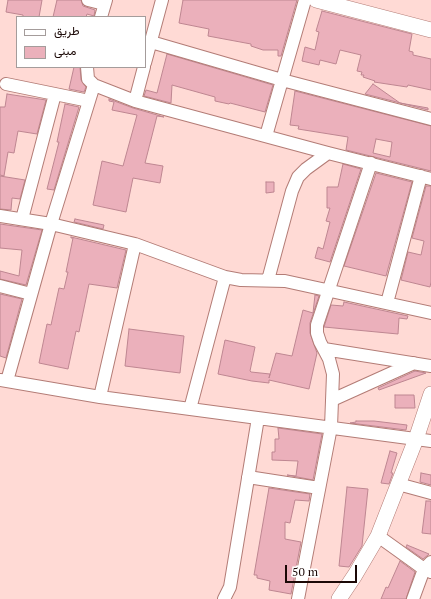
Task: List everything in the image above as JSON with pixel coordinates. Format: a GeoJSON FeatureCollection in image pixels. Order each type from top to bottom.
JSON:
{"type":"FeatureCollection","features":[{"type":"Feature","properties":{"kind":"main road"},"geometry":{"type":"LineString","coordinates":[[316,0],[431,30]]}},
{"type":"Feature","properties":{"kind":"main road"},"geometry":{"type":"LineString","coordinates":[[339,599],[378,536],[398,484],[424,440],[431,394]]}},
{"type":"Feature","properties":{"kind":"street"},"geometry":{"type":"LineString","coordinates":[[88,0],[105,2],[101,16]]}},
{"type":"Feature","properties":{"kind":"street"},"geometry":{"type":"LineString","coordinates":[[146,60],[162,0]]}},
{"type":"Feature","properties":{"kind":"street"},"geometry":{"type":"LineString","coordinates":[[266,136],[305,0]]}},
{"type":"Feature","properties":{"kind":"street"},"geometry":{"type":"LineString","coordinates":[[151,42],[282,80],[431,119]]}},
{"type":"Feature","properties":{"kind":"street"},"geometry":{"type":"LineString","coordinates":[[87,68],[88,79],[94,85],[135,101],[426,178],[387,303]]}},
{"type":"Feature","properties":{"kind":"street"},"geometry":{"type":"LineString","coordinates":[[135,101],[144,68]]}},
{"type":"Feature","properties":{"kind":"street"},"geometry":{"type":"LineString","coordinates":[[6,84],[89,101]]}},
{"type":"Feature","properties":{"kind":"street"},"geometry":{"type":"LineString","coordinates":[[94,85],[3,381],[100,397],[424,440]]}},
{"type":"Feature","properties":{"kind":"street"},"geometry":{"type":"LineString","coordinates":[[22,220],[55,94]]}},
{"type":"Feature","properties":{"kind":"street"},"geometry":{"type":"LineString","coordinates":[[268,280],[292,191],[298,177],[306,169],[328,153]]}},
{"type":"Feature","properties":{"kind":"street"},"geometry":{"type":"LineString","coordinates":[[298,599],[332,427],[333,374],[329,359],[317,333],[317,325],[371,163]]}},
{"type":"Feature","properties":{"kind":"street"},"geometry":{"type":"LineString","coordinates":[[0,216],[51,224],[134,244],[225,277],[241,280],[285,281],[431,313]]}},
{"type":"Feature","properties":{"kind":"street"},"geometry":{"type":"LineString","coordinates":[[100,397],[134,244]]}},
{"type":"Feature","properties":{"kind":"street"},"geometry":{"type":"LineString","coordinates":[[190,408],[225,277]]}},
{"type":"Feature","properties":{"kind":"street"},"geometry":{"type":"LineString","coordinates":[[0,286],[31,294]]}},
{"type":"Feature","properties":{"kind":"street"},"geometry":{"type":"LineString","coordinates":[[324,349],[431,366]]}},
{"type":"Feature","properties":{"kind":"street"},"geometry":{"type":"LineString","coordinates":[[332,400],[414,363]]}},
{"type":"Feature","properties":{"kind":"street"},"geometry":{"type":"LineString","coordinates":[[224,599],[230,587],[258,418]]}},
{"type":"Feature","properties":{"kind":"street"},"geometry":{"type":"LineString","coordinates":[[248,477],[319,488]]}},
{"type":"Feature","properties":{"kind":"street"},"geometry":{"type":"LineString","coordinates":[[398,484],[431,493]]}},
{"type":"Feature","properties":{"kind":"street"},"geometry":{"type":"LineString","coordinates":[[378,536],[429,568],[413,599]]}},
{"type":"Feature","properties":{"kind":"building"},"geometry":{"type":"Polygon","coordinates":[[[8,0],[42,0],[39,16],[23,16],[6,12],[8,0]]]}},
{"type":"Feature","properties":{"kind":"building"},"geometry":{"type":"Polygon","coordinates":[[[57,0],[81,0],[83,6],[95,10],[94,16],[87,14],[86,16],[53,16],[57,0]]]}},
{"type":"Feature","properties":{"kind":"building"},"geometry":{"type":"Polygon","coordinates":[[[183,0],[297,0],[281,56],[278,56],[278,50],[263,50],[251,46],[251,44],[208,36],[209,29],[179,23],[183,0]]]}},
{"type":"Feature","properties":{"kind":"building"},"geometry":{"type":"Polygon","coordinates":[[[322,11],[412,34],[409,51],[413,52],[413,55],[431,59],[431,90],[408,85],[407,87],[374,82],[375,81],[363,77],[364,75],[361,75],[362,72],[357,71],[361,55],[340,50],[336,64],[320,60],[319,65],[302,61],[305,47],[315,50],[319,32],[316,31],[322,11]]]}},
{"type":"Feature","properties":{"kind":"building"},"geometry":{"type":"Polygon","coordinates":[[[167,54],[273,85],[265,112],[230,103],[215,101],[215,97],[172,85],[171,103],[144,96],[146,90],[157,93],[167,54]]]}},
{"type":"Feature","properties":{"kind":"building"},"geometry":{"type":"Polygon","coordinates":[[[74,68],[80,68],[81,80],[86,87],[84,92],[69,89],[74,68]]]}},
{"type":"Feature","properties":{"kind":"building"},"geometry":{"type":"Polygon","coordinates":[[[373,84],[400,103],[365,94],[373,84]]]}},
{"type":"Feature","properties":{"kind":"building"},"geometry":{"type":"Polygon","coordinates":[[[295,91],[431,126],[431,171],[346,150],[348,137],[298,129],[299,126],[290,125],[295,91]],[[376,139],[373,153],[390,157],[392,142],[376,139]]]}},
{"type":"Feature","properties":{"kind":"building"},"geometry":{"type":"Polygon","coordinates":[[[7,94],[46,100],[37,134],[18,131],[14,153],[8,152],[4,176],[0,175],[0,107],[5,107],[7,94]]]}},
{"type":"Feature","properties":{"kind":"building"},"geometry":{"type":"Polygon","coordinates":[[[109,99],[164,117],[157,116],[145,163],[163,166],[160,183],[133,178],[126,212],[93,205],[102,161],[123,166],[137,115],[112,110],[114,102],[109,101],[109,99]]]}},
{"type":"Feature","properties":{"kind":"building"},"geometry":{"type":"Polygon","coordinates":[[[401,103],[428,108],[428,110],[401,103]]]}},
{"type":"Feature","properties":{"kind":"building"},"geometry":{"type":"Polygon","coordinates":[[[65,104],[79,107],[54,190],[47,189],[59,142],[57,142],[65,104]]]}},
{"type":"Feature","properties":{"kind":"building"},"geometry":{"type":"Polygon","coordinates":[[[343,164],[361,169],[330,262],[315,258],[318,247],[323,249],[330,222],[326,221],[330,208],[327,208],[327,187],[338,187],[343,164]]]}},
{"type":"Feature","properties":{"kind":"building"},"geometry":{"type":"Polygon","coordinates":[[[376,173],[412,182],[386,276],[344,266],[376,173]]]}},
{"type":"Feature","properties":{"kind":"building"},"geometry":{"type":"Polygon","coordinates":[[[0,176],[25,180],[20,199],[12,198],[11,210],[0,209],[0,176]]]}},
{"type":"Feature","properties":{"kind":"building"},"geometry":{"type":"Polygon","coordinates":[[[266,182],[274,182],[274,192],[266,193],[266,182]]]}},
{"type":"Feature","properties":{"kind":"building"},"geometry":{"type":"Polygon","coordinates":[[[426,186],[431,186],[430,287],[401,280],[408,252],[421,255],[424,241],[412,238],[426,186]]]}},
{"type":"Feature","properties":{"kind":"building"},"geometry":{"type":"Polygon","coordinates":[[[75,219],[104,225],[103,229],[74,222],[75,219]]]}},
{"type":"Feature","properties":{"kind":"building"},"geometry":{"type":"Polygon","coordinates":[[[0,224],[42,230],[26,285],[0,279],[0,271],[19,276],[22,250],[0,248],[0,224]]]}},
{"type":"Feature","properties":{"kind":"building"},"geometry":{"type":"Polygon","coordinates":[[[71,237],[126,250],[117,288],[89,284],[79,332],[76,331],[68,369],[39,363],[47,324],[51,325],[59,288],[64,289],[73,238],[71,237]]]}},
{"type":"Feature","properties":{"kind":"building"},"geometry":{"type":"Polygon","coordinates":[[[0,294],[22,299],[6,358],[0,356],[0,294]]]}},
{"type":"Feature","properties":{"kind":"building"},"geometry":{"type":"Polygon","coordinates":[[[315,295],[319,296],[310,323],[310,333],[317,353],[309,389],[269,380],[269,383],[218,374],[225,340],[255,347],[250,371],[270,374],[269,378],[276,353],[292,356],[303,310],[313,313],[315,295]]]}},
{"type":"Feature","properties":{"kind":"building"},"geometry":{"type":"Polygon","coordinates":[[[344,302],[408,316],[407,319],[399,318],[398,334],[324,327],[331,305],[343,306],[344,302]]]}},
{"type":"Feature","properties":{"kind":"building"},"geometry":{"type":"Polygon","coordinates":[[[129,329],[184,336],[180,373],[125,366],[129,329]]]}},
{"type":"Feature","properties":{"kind":"building"},"geometry":{"type":"Polygon","coordinates":[[[415,371],[426,373],[379,390],[378,388],[415,371]]]}},
{"type":"Feature","properties":{"kind":"building"},"geometry":{"type":"Polygon","coordinates":[[[395,395],[414,395],[415,408],[395,408],[395,395]]]}},
{"type":"Feature","properties":{"kind":"building"},"geometry":{"type":"Polygon","coordinates":[[[356,421],[374,421],[407,425],[406,430],[350,423],[356,421]]]}},
{"type":"Feature","properties":{"kind":"building"},"geometry":{"type":"Polygon","coordinates":[[[278,428],[322,434],[313,480],[287,475],[296,476],[298,461],[272,460],[272,452],[275,452],[275,439],[279,439],[278,428]]]}},
{"type":"Feature","properties":{"kind":"building"},"geometry":{"type":"Polygon","coordinates":[[[390,451],[397,453],[391,473],[393,473],[389,484],[381,483],[390,451]]]}},
{"type":"Feature","properties":{"kind":"building"},"geometry":{"type":"Polygon","coordinates":[[[421,473],[431,475],[431,485],[420,482],[421,473]]]}},
{"type":"Feature","properties":{"kind":"building"},"geometry":{"type":"Polygon","coordinates":[[[347,487],[368,489],[362,546],[349,567],[339,566],[347,487]]]}},
{"type":"Feature","properties":{"kind":"building"},"geometry":{"type":"Polygon","coordinates":[[[269,488],[310,494],[309,501],[295,500],[290,523],[285,522],[285,539],[301,542],[291,594],[269,590],[270,581],[257,578],[257,575],[254,575],[269,488]]]}},
{"type":"Feature","properties":{"kind":"building"},"geometry":{"type":"Polygon","coordinates":[[[426,501],[431,501],[431,534],[422,533],[426,501]]]}},
{"type":"Feature","properties":{"kind":"building"},"geometry":{"type":"Polygon","coordinates":[[[407,545],[429,554],[423,559],[406,547],[407,545]]]}},
{"type":"Feature","properties":{"kind":"building"},"geometry":{"type":"Polygon","coordinates":[[[400,561],[415,572],[406,599],[381,599],[386,587],[388,588],[400,561]]]}}]}
